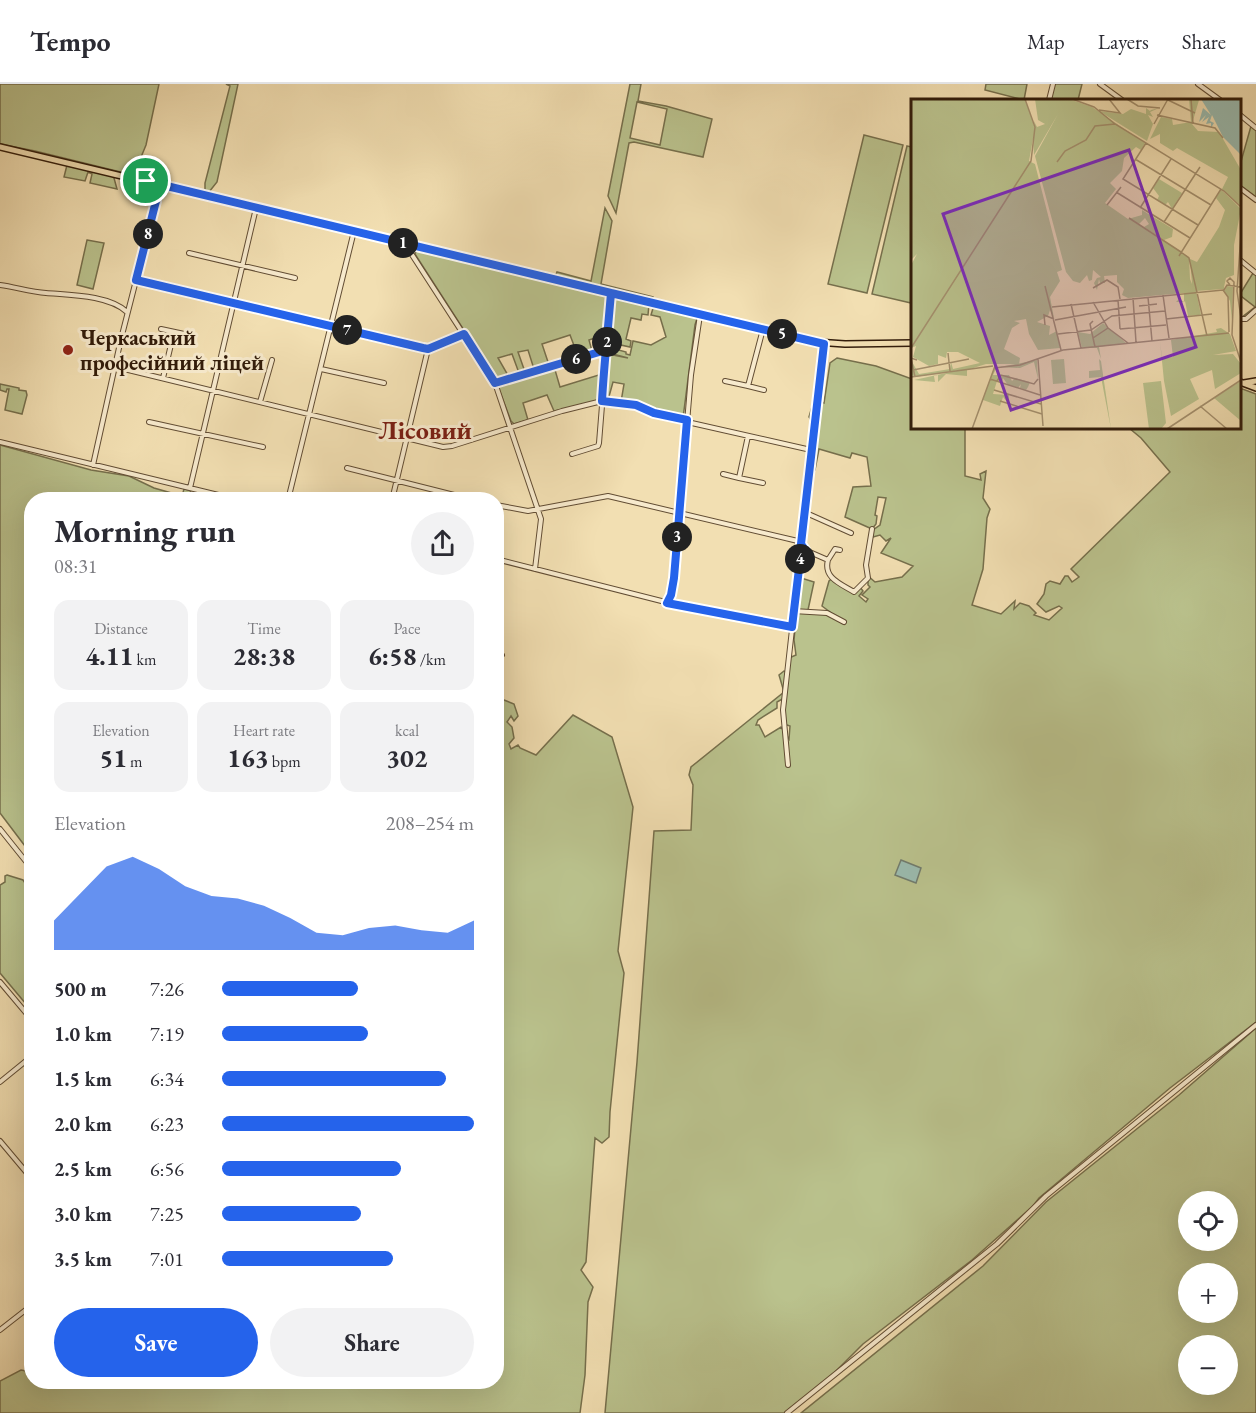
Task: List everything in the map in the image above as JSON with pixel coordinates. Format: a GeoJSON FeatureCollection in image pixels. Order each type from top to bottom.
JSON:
{"type":"FeatureCollection","features":[{"type":"Feature","properties":{"kind":"main road"},"geometry":{"type":"LineString","coordinates":[[0,147],[824,344],[911,343]]}},
{"type":"Feature","properties":{"kind":"main road"},"geometry":{"type":"LineString","coordinates":[[1241,383],[1256,384]]}},
{"type":"Feature","properties":{"kind":"street"},"geometry":{"type":"LineString","coordinates":[[1048,99],[1053,84]]}},
{"type":"Feature","properties":{"kind":"street"},"geometry":{"type":"LineString","coordinates":[[1100,84],[1121,99]]}},
{"type":"Feature","properties":{"kind":"street"},"geometry":{"type":"LineString","coordinates":[[1198,84],[1219,99]]}},
{"type":"Feature","properties":{"kind":"street"},"geometry":{"type":"LineString","coordinates":[[1241,117],[1256,128]]}},
{"type":"Feature","properties":{"kind":"street"},"geometry":{"type":"LineString","coordinates":[[93,465],[156,201],[146,181]]}},
{"type":"Feature","properties":{"kind":"street"},"geometry":{"type":"LineString","coordinates":[[1241,189],[1256,200]]}},
{"type":"Feature","properties":{"kind":"street"},"geometry":{"type":"LineString","coordinates":[[190,488],[256,208]]}},
{"type":"Feature","properties":{"kind":"street"},"geometry":{"type":"LineString","coordinates":[[290,492],[354,231]]}},
{"type":"Feature","properties":{"kind":"street"},"geometry":{"type":"LineString","coordinates":[[405,243],[495,383],[541,524],[535,569]]}},
{"type":"Feature","properties":{"kind":"street"},"geometry":{"type":"LineString","coordinates":[[189,253],[296,278]]}},
{"type":"Feature","properties":{"kind":"street"},"geometry":{"type":"LineString","coordinates":[[1241,262],[1256,273]]}},
{"type":"Feature","properties":{"kind":"street"},"geometry":{"type":"LineString","coordinates":[[136,280],[428,349],[464,334]]}},
{"type":"Feature","properties":{"kind":"street"},"geometry":{"type":"LineString","coordinates":[[0,285],[89,298],[116,305],[128,312]]}},
{"type":"Feature","properties":{"kind":"street"},"geometry":{"type":"LineString","coordinates":[[572,454],[598,446],[611,293]]}},
{"type":"Feature","properties":{"kind":"street"},"geometry":{"type":"LineString","coordinates":[[1241,319],[1246,319],[1256,310]]}},
{"type":"Feature","properties":{"kind":"street"},"geometry":{"type":"LineString","coordinates":[[667,603],[674,578],[687,420],[700,314]]}},
{"type":"Feature","properties":{"kind":"street"},"geometry":{"type":"LineString","coordinates":[[160,329],[189,335]]}},
{"type":"Feature","properties":{"kind":"street"},"geometry":{"type":"LineString","coordinates":[[748,386],[763,329]]}},
{"type":"Feature","properties":{"kind":"street"},"geometry":{"type":"LineString","coordinates":[[163,378],[174,332]]}},
{"type":"Feature","properties":{"kind":"street"},"geometry":{"type":"LineString","coordinates":[[788,765],[783,710],[793,611],[803,551],[804,512],[824,344]]}},
{"type":"Feature","properties":{"kind":"street"},"geometry":{"type":"LineString","coordinates":[[394,492],[428,349]]}},
{"type":"Feature","properties":{"kind":"street"},"geometry":{"type":"LineString","coordinates":[[495,383],[606,350]]}},
{"type":"Feature","properties":{"kind":"street"},"geometry":{"type":"LineString","coordinates":[[260,402],[272,360]]}},
{"type":"Feature","properties":{"kind":"street"},"geometry":{"type":"LineString","coordinates":[[116,367],[443,447],[602,401],[636,405],[654,413],[811,450]]}},
{"type":"Feature","properties":{"kind":"street"},"geometry":{"type":"LineString","coordinates":[[321,369],[384,382]]}},
{"type":"Feature","properties":{"kind":"street"},"geometry":{"type":"LineString","coordinates":[[725,381],[764,390]]}},
{"type":"Feature","properties":{"kind":"street"},"geometry":{"type":"LineString","coordinates":[[149,422],[263,447]]}},
{"type":"Feature","properties":{"kind":"street"},"geometry":{"type":"LineString","coordinates":[[739,478],[748,436]]}},
{"type":"Feature","properties":{"kind":"street"},"geometry":{"type":"LineString","coordinates":[[0,442],[206,492]]}},
{"type":"Feature","properties":{"kind":"street"},"geometry":{"type":"LineString","coordinates":[[347,468],[444,492]]}},
{"type":"Feature","properties":{"kind":"street"},"geometry":{"type":"LineString","coordinates":[[723,474],[763,483]]}},
{"type":"Feature","properties":{"kind":"street"},"geometry":{"type":"LineString","coordinates":[[504,507],[521,511],[608,496],[802,543]]}},
{"type":"Feature","properties":{"kind":"street"},"geometry":{"type":"LineString","coordinates":[[804,512],[851,532]]}},
{"type":"Feature","properties":{"kind":"street"},"geometry":{"type":"LineString","coordinates":[[840,550],[835,549],[828,560],[826,567],[828,575],[854,592],[868,578],[866,565],[872,529]]}},
{"type":"Feature","properties":{"kind":"street"},"geometry":{"type":"LineString","coordinates":[[803,551],[828,560]]}},
{"type":"Feature","properties":{"kind":"street"},"geometry":{"type":"LineString","coordinates":[[504,561],[667,603],[792,627]]}},
{"type":"Feature","properties":{"kind":"street"},"geometry":{"type":"LineString","coordinates":[[793,611],[829,614],[844,621]]}},
{"type":"Feature","properties":{"kind":"street"},"geometry":{"type":"LineString","coordinates":[[0,829],[24,859]]}},
{"type":"Feature","properties":{"kind":"street"},"geometry":{"type":"LineString","coordinates":[[0,982],[24,1010]]}},
{"type":"Feature","properties":{"kind":"street"},"geometry":{"type":"LineString","coordinates":[[787,1413],[997,1244],[1046,1196],[1256,1025]]}},
{"type":"Feature","properties":{"kind":"street"},"geometry":{"type":"LineString","coordinates":[[0,1082],[24,1062]]}},
{"type":"Feature","properties":{"kind":"street"},"geometry":{"type":"LineString","coordinates":[[0,1141],[24,1170]]}},
{"type":"Feature","properties":{"kind":"street"},"geometry":{"type":"LineString","coordinates":[[0,1330],[24,1311]]}},
{"type":"Feature","properties":{"kind":"green space"},"geometry":{"type":"Polygon","coordinates":[[[0,84],[159,84],[146,145],[139,162],[141,177],[0,144],[0,84]]]}},
{"type":"Feature","properties":{"kind":"green space"},"geometry":{"type":"Polygon","coordinates":[[[226,84],[238,84],[217,182],[209,192],[205,190],[205,183],[230,86],[226,84]]]}},
{"type":"Feature","properties":{"kind":"green space"},"geometry":{"type":"Polygon","coordinates":[[[630,84],[641,84],[638,101],[712,119],[703,157],[634,142],[629,143],[616,213],[608,196],[630,84]],[[637,102],[630,138],[660,145],[667,109],[637,102]]]}},
{"type":"Feature","properties":{"kind":"green space"},"geometry":{"type":"Polygon","coordinates":[[[986,84],[1027,84],[1024,99],[985,90],[986,84]]]}},
{"type":"Feature","properties":{"kind":"green space"},"geometry":{"type":"Polygon","coordinates":[[[1054,84],[1082,84],[1078,99],[1050,99],[1054,84]]]}},
{"type":"Feature","properties":{"kind":"green space"},"geometry":{"type":"Polygon","coordinates":[[[1251,126],[1256,130],[1256,197],[1241,186],[1241,161],[1251,126]]]}},
{"type":"Feature","properties":{"kind":"green space"},"geometry":{"type":"Polygon","coordinates":[[[864,135],[903,145],[867,293],[828,284],[864,135]]]}},
{"type":"Feature","properties":{"kind":"green space"},"geometry":{"type":"Polygon","coordinates":[[[907,146],[911,147],[911,303],[872,294],[907,146]]]}},
{"type":"Feature","properties":{"kind":"green space"},"geometry":{"type":"Polygon","coordinates":[[[67,165],[111,176],[114,178],[117,189],[90,183],[92,174],[88,172],[85,181],[64,177],[67,165]]]}},
{"type":"Feature","properties":{"kind":"green space"},"geometry":{"type":"Polygon","coordinates":[[[605,208],[612,221],[601,284],[653,297],[654,300],[555,277],[557,272],[591,281],[605,208]]]}},
{"type":"Feature","properties":{"kind":"green space"},"geometry":{"type":"Polygon","coordinates":[[[87,240],[104,243],[93,289],[77,285],[87,240]]]}},
{"type":"Feature","properties":{"kind":"green space"},"geometry":{"type":"Polygon","coordinates":[[[417,250],[607,296],[604,347],[602,348],[598,337],[589,340],[592,351],[578,356],[570,335],[542,344],[549,365],[534,369],[528,350],[518,352],[525,372],[519,373],[512,354],[498,358],[509,377],[496,380],[415,254],[417,250]]]}},
{"type":"Feature","properties":{"kind":"green space"},"geometry":{"type":"Polygon","coordinates":[[[1253,273],[1256,275],[1256,308],[1248,317],[1241,318],[1255,307],[1241,298],[1241,292],[1253,273]]]}},
{"type":"Feature","properties":{"kind":"green space"},"geometry":{"type":"Polygon","coordinates":[[[612,295],[649,304],[648,315],[642,314],[641,320],[631,318],[626,339],[631,341],[630,347],[616,344],[615,349],[630,355],[633,341],[651,345],[666,337],[660,317],[651,315],[654,305],[698,315],[683,418],[621,402],[624,384],[613,382],[608,400],[605,398],[608,354],[628,358],[609,353],[608,350],[612,295]]]}},
{"type":"Feature","properties":{"kind":"green space"},"geometry":{"type":"Polygon","coordinates":[[[605,352],[601,399],[598,402],[554,411],[547,395],[523,403],[528,420],[514,424],[511,421],[498,387],[500,384],[558,365],[559,368],[555,370],[560,387],[599,375],[601,355],[588,359],[588,357],[605,352]]]}},
{"type":"Feature","properties":{"kind":"green space"},"geometry":{"type":"Polygon","coordinates":[[[837,358],[876,366],[911,379],[911,429],[965,429],[965,476],[981,480],[980,474],[986,471],[983,498],[990,509],[987,518],[983,569],[972,605],[1001,614],[1015,601],[1014,609],[1020,603],[1029,606],[1036,613],[1034,615],[1049,620],[1062,608],[1059,606],[1046,612],[1037,604],[1044,594],[1046,584],[1050,581],[1060,584],[1065,576],[1068,576],[1072,582],[1079,577],[1071,569],[1170,472],[1141,438],[1130,429],[1241,429],[1241,388],[1256,394],[1256,1022],[1170,1088],[1039,1198],[972,1260],[863,1344],[833,1374],[784,1413],[605,1413],[637,1062],[654,831],[691,830],[693,785],[689,775],[691,767],[784,692],[779,675],[784,671],[788,672],[789,658],[796,655],[794,640],[802,552],[805,550],[801,578],[814,582],[808,610],[834,615],[822,606],[829,581],[833,578],[854,592],[860,587],[863,591],[859,596],[866,602],[868,599],[862,595],[870,587],[868,576],[875,582],[902,577],[913,566],[881,553],[891,538],[886,541],[880,535],[873,537],[873,530],[880,525],[886,498],[878,497],[876,524],[872,529],[845,517],[853,487],[871,486],[867,457],[852,453],[850,458],[819,449],[815,470],[811,471],[817,424],[809,417],[814,400],[824,403],[830,363],[837,358]],[[784,698],[777,702],[777,708],[758,720],[756,725],[759,725],[765,737],[781,727],[789,739],[790,726],[784,724],[784,698]]]}},
{"type":"Feature","properties":{"kind":"green space"},"geometry":{"type":"Polygon","coordinates":[[[0,384],[26,391],[22,414],[5,410],[9,389],[6,392],[0,390],[0,384]]]}},
{"type":"Feature","properties":{"kind":"green space"},"geometry":{"type":"Polygon","coordinates":[[[0,445],[91,470],[129,476],[168,492],[24,492],[24,845],[0,813],[0,445]]]}},
{"type":"Feature","properties":{"kind":"green space"},"geometry":{"type":"Polygon","coordinates":[[[504,700],[514,704],[518,716],[514,721],[511,716],[507,722],[512,727],[514,738],[509,744],[511,749],[518,745],[536,755],[573,715],[612,737],[633,807],[618,951],[624,973],[609,1137],[602,1143],[595,1138],[586,1262],[581,1270],[593,1287],[588,1302],[585,1375],[580,1413],[0,1413],[0,1381],[24,1371],[24,1389],[504,1389],[504,700]]]}},
{"type":"Feature","properties":{"kind":"green space"},"geometry":{"type":"Polygon","coordinates":[[[5,876],[24,882],[24,1002],[0,973],[0,885],[5,882],[5,876]]]}},
{"type":"Feature","properties":{"kind":"green space"},"geometry":{"type":"Polygon","coordinates":[[[1256,1028],[1256,1413],[801,1413],[983,1266],[1046,1202],[1179,1095],[1256,1028]]]}},
{"type":"Feature","properties":{"kind":"water"},"geometry":{"type":"Polygon","coordinates":[[[901,860],[921,868],[916,883],[895,875],[901,860]]]}},
{"type":"Feature","properties":{"kind":"place","name":"Черкаський професійний ліцей"},"geometry":{"type":"Point","coordinates":[68,350]}},
{"type":"Feature","properties":{"kind":"district","name":"Лісовий"},"geometry":{"type":"Point","coordinates":[425,430]}},
{"type":"Feature","properties":{"kind":"route"},"geometry":{"type":"LineString","coordinates":[[146,181],[156,201],[136,280],[428,349],[464,334],[495,383],[606,350],[611,293],[824,344],[801,544],[805,550],[801,552],[792,627],[667,603],[674,578],[687,420],[654,413],[636,405],[602,401],[611,293],[146,181]]}}]}
